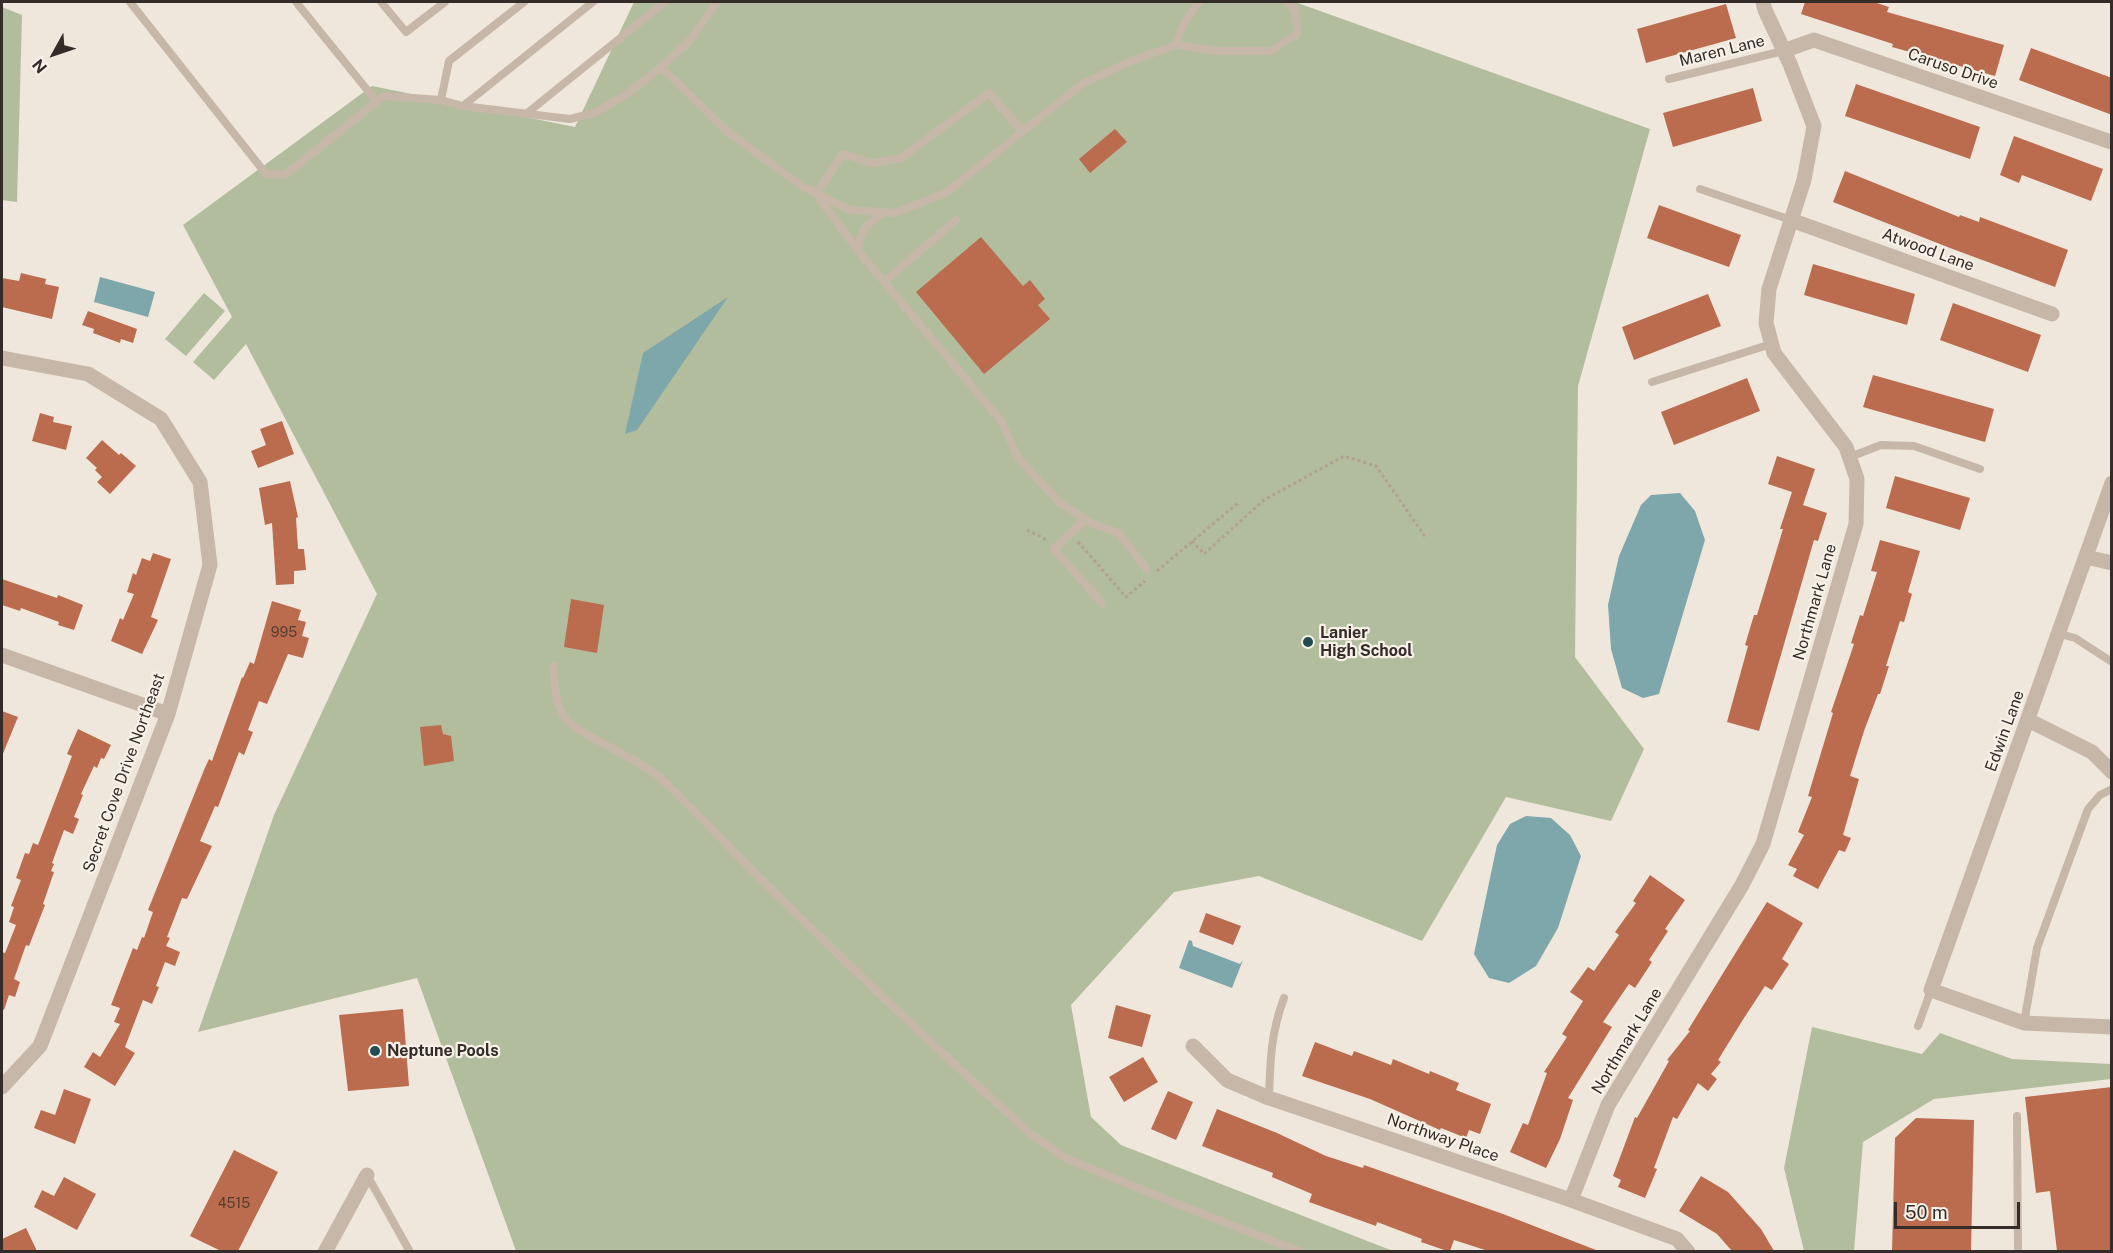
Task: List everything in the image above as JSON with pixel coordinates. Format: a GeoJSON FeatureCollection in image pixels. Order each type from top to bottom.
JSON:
{"type":"FeatureCollection","features":[{"type":"Feature","properties":{"kind":"street","name":"Northmark Lane"},"geometry":{"type":"LineString","coordinates":[[1571,1200],[1608,1105],[1742,885],[1763,844],[1856,524],[1857,479],[1846,447],[1774,353],[1766,323],[1769,289],[1804,180],[1814,126],[1763,2]]}},
{"type":"Feature","properties":{"kind":"street","name":"Caruso Drive"},"geometry":{"type":"LineString","coordinates":[[1783,51],[1814,40],[2111,142]]}},
{"type":"Feature","properties":{"kind":"street","name":"Atwood Lane"},"geometry":{"type":"LineString","coordinates":[[1791,220],[2052,314]]}},
{"type":"Feature","properties":{"kind":"street","name":"Secret Cove Drive Northeast"},"geometry":{"type":"LineString","coordinates":[[2,358],[88,374],[161,419],[200,482],[210,566],[168,714],[40,1046],[2,1087]]}},
{"type":"Feature","properties":{"kind":"street","name":"Edwin Lane"},"geometry":{"type":"LineString","coordinates":[[1931,990],[2112,483]]}},
{"type":"Feature","properties":{"kind":"street"},"geometry":{"type":"LineString","coordinates":[[2086,557],[2112,563]]}},
{"type":"Feature","properties":{"kind":"street"},"geometry":{"type":"LineString","coordinates":[[2,655],[168,714]]}},
{"type":"Feature","properties":{"kind":"street"},"geometry":{"type":"LineString","coordinates":[[2028,720],[2092,752],[2112,772]]}},
{"type":"Feature","properties":{"kind":"street"},"geometry":{"type":"LineString","coordinates":[[1931,990],[2024,1023],[2112,1027]]}},
{"type":"Feature","properties":{"kind":"street","name":"Northway Place"},"geometry":{"type":"LineString","coordinates":[[1193,1046],[1227,1080],[1269,1098],[1571,1200],[1677,1239],[1688,1251]]}},
{"type":"Feature","properties":{"kind":"street"},"geometry":{"type":"LineString","coordinates":[[325,1251],[367,1175]]}},
{"type":"Feature","properties":{"kind":"lane"},"geometry":{"type":"LineString","coordinates":[[130,2],[267,174],[285,175],[384,96],[441,100],[463,106],[570,119],[594,113],[627,94],[662,67],[690,40],[717,2]]}},
{"type":"Feature","properties":{"kind":"lane"},"geometry":{"type":"LineString","coordinates":[[296,2],[376,102]]}},
{"type":"Feature","properties":{"kind":"lane"},"geometry":{"type":"LineString","coordinates":[[381,2],[406,32],[446,2]]}},
{"type":"Feature","properties":{"kind":"lane"},"geometry":{"type":"LineString","coordinates":[[441,100],[449,61],[524,2]]}},
{"type":"Feature","properties":{"kind":"lane"},"geometry":{"type":"LineString","coordinates":[[463,106],[593,2]]}},
{"type":"Feature","properties":{"kind":"lane"},"geometry":{"type":"LineString","coordinates":[[526,114],[666,2]]}},
{"type":"Feature","properties":{"kind":"lane"},"geometry":{"type":"LineString","coordinates":[[1176,45],[1184,23],[1199,2]]}},
{"type":"Feature","properties":{"kind":"lane"},"geometry":{"type":"LineString","coordinates":[[662,67],[728,132],[803,187],[850,210],[894,213],[946,193],[1082,84],[1131,61],[1176,45],[1218,51],[1271,51],[1298,33],[1295,9],[1287,2]]}},
{"type":"Feature","properties":{"kind":"lane","name":"Maren Lane"},"geometry":{"type":"LineString","coordinates":[[1669,79],[1783,51]]}},
{"type":"Feature","properties":{"kind":"lane"},"geometry":{"type":"LineString","coordinates":[[816,194],[843,154],[872,163],[901,158],[989,93],[1023,132]]}},
{"type":"Feature","properties":{"kind":"lane"},"geometry":{"type":"LineString","coordinates":[[1700,189],[1791,220]]}},
{"type":"Feature","properties":{"kind":"lane"},"geometry":{"type":"LineString","coordinates":[[816,194],[884,282],[1002,422],[1018,458],[1059,502],[1085,520],[1119,533],[1146,569]]}},
{"type":"Feature","properties":{"kind":"lane"},"geometry":{"type":"LineString","coordinates":[[858,249],[860,234],[869,222],[884,212]]}},
{"type":"Feature","properties":{"kind":"lane"},"geometry":{"type":"LineString","coordinates":[[884,282],[956,220]]}},
{"type":"Feature","properties":{"kind":"lane"},"geometry":{"type":"LineString","coordinates":[[1653,382],[1771,344]]}},
{"type":"Feature","properties":{"kind":"lane"},"geometry":{"type":"LineString","coordinates":[[1850,458],[1881,445],[1914,446],[1980,469]]}},
{"type":"Feature","properties":{"kind":"lane"},"geometry":{"type":"LineString","coordinates":[[1085,520],[1053,549],[1102,603]]}},
{"type":"Feature","properties":{"kind":"lane"},"geometry":{"type":"LineString","coordinates":[[2060,634],[2075,638],[2112,662]]}},
{"type":"Feature","properties":{"kind":"lane"},"geometry":{"type":"LineString","coordinates":[[554,666],[554,688],[560,708],[564,717],[575,728],[650,769],[682,798],[780,898],[1032,1135],[1065,1158],[1301,1251]]}},
{"type":"Feature","properties":{"kind":"lane"},"geometry":{"type":"LineString","coordinates":[[2024,1023],[2037,948],[2088,809],[2100,795],[2112,789]]}},
{"type":"Feature","properties":{"kind":"lane"},"geometry":{"type":"LineString","coordinates":[[1917,1026],[1931,990]]}},
{"type":"Feature","properties":{"kind":"lane"},"geometry":{"type":"LineString","coordinates":[[1269,1098],[1270,1050],[1276,1020],[1284,998]]}},
{"type":"Feature","properties":{"kind":"lane"},"geometry":{"type":"LineString","coordinates":[[2017,1116],[2018,1251]]}},
{"type":"Feature","properties":{"kind":"lane"},"geometry":{"type":"LineString","coordinates":[[367,1175],[410,1251]]}},
{"type":"Feature","properties":{"kind":"path"},"geometry":{"type":"LineString","coordinates":[[1192,541],[1204,554],[1264,500],[1344,456],[1376,466],[1426,538]]}},
{"type":"Feature","properties":{"kind":"green space"},"geometry":{"type":"Polygon","coordinates":[[[634,2],[1295,2],[1650,129],[1578,386],[1575,657],[1644,749],[1611,821],[1506,797],[1422,941],[1259,876],[1174,892],[1071,1005],[1091,1117],[1121,1145],[1393,1251],[516,1251],[417,978],[198,1032],[274,815],[377,594],[246,344],[214,380],[193,362],[232,317],[183,225],[372,86],[575,127],[634,2]]]}},
{"type":"Feature","properties":{"kind":"green space"},"geometry":{"type":"Polygon","coordinates":[[[2,7],[22,15],[17,202],[2,200],[2,7]]]}},
{"type":"Feature","properties":{"kind":"green space"},"geometry":{"type":"Polygon","coordinates":[[[204,293],[225,311],[186,356],[165,339],[204,293]]]}},
{"type":"Feature","properties":{"kind":"green space"},"geometry":{"type":"Polygon","coordinates":[[[1812,1027],[1922,1054],[1940,1033],[2012,1059],[2111,1064],[2111,1079],[1934,1099],[1863,1142],[1854,1251],[1804,1251],[1784,1168],[1812,1027]]]}},
{"type":"Feature","properties":{"kind":"water"},"geometry":{"type":"Polygon","coordinates":[[[100,277],[155,292],[148,317],[94,302],[100,277]]]}},
{"type":"Feature","properties":{"kind":"water"},"geometry":{"type":"Polygon","coordinates":[[[728,297],[637,430],[625,434],[643,353],[728,297]]]}},
{"type":"Feature","properties":{"kind":"water"},"geometry":{"type":"Polygon","coordinates":[[[1680,493],[1695,511],[1705,540],[1659,694],[1643,698],[1622,688],[1611,649],[1608,605],[1619,556],[1641,505],[1651,495],[1680,493]]]}},
{"type":"Feature","properties":{"kind":"water"},"geometry":{"type":"Polygon","coordinates":[[[1526,816],[1551,818],[1570,835],[1581,856],[1558,928],[1536,966],[1509,983],[1489,978],[1474,954],[1497,845],[1510,824],[1526,816]]]}},
{"type":"Feature","properties":{"kind":"water"},"geometry":{"type":"Polygon","coordinates":[[[1189,940],[1192,941],[1193,946],[1240,964],[1243,960],[1232,988],[1179,968],[1189,940]]]}},
{"type":"Feature","properties":{"kind":"building"},"geometry":{"type":"Polygon","coordinates":[[[1805,2],[1874,2],[1889,7],[1887,12],[2004,45],[1995,76],[1892,47],[1893,44],[1801,14],[1805,2]]]}},
{"type":"Feature","properties":{"kind":"building"},"geometry":{"type":"Polygon","coordinates":[[[1726,4],[1736,38],[1646,63],[1637,29],[1726,4]]]}},
{"type":"Feature","properties":{"kind":"building"},"geometry":{"type":"Polygon","coordinates":[[[2031,48],[2112,78],[2112,115],[2019,80],[2031,48]]]}},
{"type":"Feature","properties":{"kind":"building"},"geometry":{"type":"Polygon","coordinates":[[[1856,84],[1980,127],[1970,159],[1845,116],[1856,84]]]}},
{"type":"Feature","properties":{"kind":"building"},"geometry":{"type":"Polygon","coordinates":[[[1753,88],[1762,121],[1673,147],[1663,113],[1753,88]]]}},
{"type":"Feature","properties":{"kind":"building"},"geometry":{"type":"Polygon","coordinates":[[[1115,129],[1127,142],[1090,173],[1079,159],[1115,129]]]}},
{"type":"Feature","properties":{"kind":"building"},"geometry":{"type":"Polygon","coordinates":[[[2014,136],[2103,169],[2091,201],[2022,175],[2019,183],[2000,175],[2014,136]]]}},
{"type":"Feature","properties":{"kind":"building"},"geometry":{"type":"Polygon","coordinates":[[[1845,171],[1959,217],[1960,215],[1979,222],[1980,217],[2068,250],[2055,287],[1833,202],[1845,171]]]}},
{"type":"Feature","properties":{"kind":"building"},"geometry":{"type":"Polygon","coordinates":[[[1659,205],[1741,235],[1729,267],[1647,238],[1659,205]]]}},
{"type":"Feature","properties":{"kind":"building"},"geometry":{"type":"Polygon","coordinates":[[[981,237],[1023,286],[1030,280],[1045,299],[1038,305],[1050,319],[984,374],[916,292],[981,237]]]}},
{"type":"Feature","properties":{"kind":"building"},"geometry":{"type":"Polygon","coordinates":[[[1813,264],[1915,294],[1907,325],[1804,295],[1813,264]]]}},
{"type":"Feature","properties":{"kind":"building"},"geometry":{"type":"Polygon","coordinates":[[[21,273],[46,279],[45,284],[59,287],[52,319],[2,307],[2,278],[19,281],[21,273]]]}},
{"type":"Feature","properties":{"kind":"building"},"geometry":{"type":"Polygon","coordinates":[[[1708,294],[1721,326],[1634,360],[1622,327],[1708,294]]]}},
{"type":"Feature","properties":{"kind":"building"},"geometry":{"type":"Polygon","coordinates":[[[1953,303],[2041,335],[2028,372],[1940,340],[1953,303]]]}},
{"type":"Feature","properties":{"kind":"building"},"geometry":{"type":"Polygon","coordinates":[[[88,311],[137,329],[133,343],[121,339],[120,343],[93,333],[94,329],[82,325],[88,311]]]}},
{"type":"Feature","properties":{"kind":"building"},"geometry":{"type":"Polygon","coordinates":[[[1873,375],[1994,409],[1985,442],[1863,407],[1873,375]]]}},
{"type":"Feature","properties":{"kind":"building"},"geometry":{"type":"Polygon","coordinates":[[[1747,378],[1760,411],[1674,445],[1661,412],[1747,378]]]}},
{"type":"Feature","properties":{"kind":"building"},"geometry":{"type":"Polygon","coordinates":[[[40,413],[54,417],[53,422],[72,426],[66,450],[32,441],[40,413]]]}},
{"type":"Feature","properties":{"kind":"building"},"geometry":{"type":"Polygon","coordinates":[[[282,421],[294,454],[258,468],[251,451],[266,445],[260,429],[282,421]]]}},
{"type":"Feature","properties":{"kind":"building"},"geometry":{"type":"Polygon","coordinates":[[[102,440],[136,466],[110,494],[97,482],[102,477],[95,470],[97,468],[86,458],[102,440]]]}},
{"type":"Feature","properties":{"kind":"building"},"geometry":{"type":"Polygon","coordinates":[[[1777,456],[1815,469],[1803,505],[1827,513],[1818,541],[1814,540],[1759,731],[1727,722],[1748,646],[1745,645],[1754,615],[1757,615],[1792,492],[1768,484],[1777,456]]]}},
{"type":"Feature","properties":{"kind":"building"},"geometry":{"type":"Polygon","coordinates":[[[1895,476],[1970,498],[1960,530],[1886,508],[1895,476]]]}},
{"type":"Feature","properties":{"kind":"building"},"geometry":{"type":"Polygon","coordinates":[[[290,481],[298,517],[296,518],[298,549],[304,549],[306,570],[294,571],[294,584],[276,585],[272,523],[265,525],[259,488],[290,481]]]}},
{"type":"Feature","properties":{"kind":"building"},"geometry":{"type":"Polygon","coordinates":[[[1880,540],[1920,551],[1908,592],[1912,594],[1904,622],[1900,621],[1880,694],[1878,694],[1864,731],[1850,776],[1859,779],[1843,835],[1851,838],[1845,852],[1839,850],[1818,889],[1793,876],[1797,869],[1788,865],[1804,835],[1798,832],[1812,797],[1808,796],[1833,713],[1831,712],[1854,644],[1851,643],[1860,615],[1863,616],[1877,572],[1871,571],[1880,540]]]}},
{"type":"Feature","properties":{"kind":"building"},"geometry":{"type":"Polygon","coordinates":[[[153,553],[171,559],[151,617],[158,620],[142,654],[111,641],[120,618],[123,620],[134,594],[127,592],[133,573],[136,575],[142,558],[150,561],[153,553]]]}},
{"type":"Feature","properties":{"kind":"building"},"geometry":{"type":"Polygon","coordinates":[[[2,579],[57,598],[58,595],[83,605],[74,630],[21,608],[20,611],[2,605],[2,579]]]}},
{"type":"Feature","properties":{"kind":"building"},"geometry":{"type":"Polygon","coordinates":[[[571,599],[604,605],[597,653],[564,647],[571,599]]]}},
{"type":"Feature","properties":{"kind":"building"},"geometry":{"type":"Polygon","coordinates":[[[272,601],[301,610],[298,620],[306,622],[302,636],[309,638],[303,658],[288,654],[267,704],[259,701],[248,730],[253,732],[244,755],[239,752],[218,807],[215,806],[200,841],[212,846],[187,899],[182,898],[167,937],[170,938],[166,946],[180,952],[175,966],[165,962],[152,1004],[143,1000],[125,1047],[135,1053],[115,1086],[84,1067],[93,1052],[100,1057],[120,1024],[114,1022],[120,1008],[111,1005],[133,948],[137,950],[142,937],[144,938],[153,912],[148,910],[204,770],[209,759],[212,761],[242,677],[250,662],[254,664],[272,601]]]}},
{"type":"Feature","properties":{"kind":"building"},"geometry":{"type":"Polygon","coordinates":[[[2,711],[18,717],[2,756],[2,711]]]}},
{"type":"Feature","properties":{"kind":"building"},"geometry":{"type":"Polygon","coordinates":[[[441,725],[443,734],[451,736],[454,761],[424,766],[420,727],[441,725]]]}},
{"type":"Feature","properties":{"kind":"building"},"geometry":{"type":"Polygon","coordinates":[[[78,729],[111,745],[97,768],[94,766],[81,794],[83,795],[74,817],[79,819],[73,834],[64,830],[52,863],[54,864],[51,871],[54,872],[43,904],[45,905],[29,946],[26,945],[14,979],[20,982],[15,997],[9,995],[4,1010],[2,1009],[2,952],[5,953],[16,925],[9,922],[14,907],[11,906],[21,880],[16,878],[25,853],[29,854],[33,843],[38,845],[72,756],[67,754],[78,729]]]}},
{"type":"Feature","properties":{"kind":"building"},"geometry":{"type":"Polygon","coordinates":[[[1650,875],[1685,900],[1665,929],[1668,931],[1649,960],[1652,962],[1635,988],[1629,984],[1603,1022],[1612,1027],[1568,1098],[1573,1100],[1560,1139],[1546,1168],[1510,1152],[1523,1123],[1528,1125],[1547,1073],[1544,1072],[1567,1037],[1562,1034],[1583,1001],[1570,992],[1588,967],[1594,971],[1619,935],[1615,932],[1636,903],[1633,901],[1650,875]]]}},
{"type":"Feature","properties":{"kind":"building"},"geometry":{"type":"Polygon","coordinates":[[[1767,902],[1803,923],[1782,959],[1789,964],[1772,990],[1765,986],[1744,1018],[1718,1060],[1721,1062],[1711,1074],[1717,1079],[1708,1091],[1698,1083],[1677,1119],[1673,1117],[1654,1168],[1657,1169],[1645,1198],[1618,1187],[1621,1180],[1613,1176],[1635,1117],[1637,1118],[1669,1061],[1667,1060],[1690,1031],[1688,1030],[1767,902]]]}},
{"type":"Feature","properties":{"kind":"building"},"geometry":{"type":"Polygon","coordinates":[[[1206,913],[1241,926],[1233,945],[1199,932],[1206,913]]]}},
{"type":"Feature","properties":{"kind":"building"},"geometry":{"type":"Polygon","coordinates":[[[1116,1005],[1151,1015],[1142,1047],[1108,1038],[1116,1005]]]}},
{"type":"Feature","properties":{"kind":"building","name":"Neptune Pools"},"geometry":{"type":"Polygon","coordinates":[[[403,1009],[409,1086],[348,1091],[339,1015],[403,1009]]]}},
{"type":"Feature","properties":{"kind":"building"},"geometry":{"type":"Polygon","coordinates":[[[1315,1042],[1352,1056],[1354,1051],[1391,1065],[1393,1059],[1459,1083],[1456,1090],[1491,1104],[1480,1134],[1469,1130],[1466,1138],[1441,1128],[1440,1130],[1370,1099],[1302,1076],[1315,1042]]]}},
{"type":"Feature","properties":{"kind":"building"},"geometry":{"type":"Polygon","coordinates":[[[1143,1057],[1158,1082],[1124,1102],[1109,1077],[1143,1057]]]}},
{"type":"Feature","properties":{"kind":"building"},"geometry":{"type":"Polygon","coordinates":[[[2112,1087],[2112,1251],[2057,1251],[2050,1191],[2036,1193],[2025,1097],[2112,1087]]]}},
{"type":"Feature","properties":{"kind":"building"},"geometry":{"type":"Polygon","coordinates":[[[64,1089],[91,1099],[75,1144],[34,1128],[41,1110],[55,1115],[64,1089]]]}},
{"type":"Feature","properties":{"kind":"building"},"geometry":{"type":"Polygon","coordinates":[[[1168,1091],[1193,1102],[1176,1140],[1151,1129],[1168,1091]]]}},
{"type":"Feature","properties":{"kind":"building"},"geometry":{"type":"Polygon","coordinates":[[[1217,1109],[1326,1156],[1363,1168],[1364,1165],[1503,1214],[1596,1250],[1488,1251],[1454,1240],[1450,1251],[1447,1251],[1377,1222],[1376,1226],[1309,1202],[1312,1194],[1272,1177],[1273,1173],[1202,1146],[1217,1109]]]}},
{"type":"Feature","properties":{"kind":"building"},"geometry":{"type":"Polygon","coordinates":[[[1916,1118],[1974,1120],[1971,1251],[1892,1251],[1895,1138],[1916,1118]]]}},
{"type":"Feature","properties":{"kind":"building"},"geometry":{"type":"Polygon","coordinates":[[[234,1150],[278,1172],[238,1251],[221,1251],[190,1236],[234,1150]]]}},
{"type":"Feature","properties":{"kind":"building"},"geometry":{"type":"Polygon","coordinates":[[[1701,1176],[1728,1192],[1761,1229],[1774,1251],[1732,1251],[1717,1234],[1679,1211],[1701,1176]]]}},
{"type":"Feature","properties":{"kind":"building"},"geometry":{"type":"Polygon","coordinates":[[[64,1177],[96,1194],[77,1230],[34,1207],[42,1190],[54,1196],[64,1177]]]}},
{"type":"Feature","properties":{"kind":"building"},"geometry":{"type":"Polygon","coordinates":[[[26,1228],[37,1251],[2,1251],[2,1239],[26,1228]]]}},
{"type":"Feature","properties":{"kind":"place","name":"Lanier High School"},"geometry":{"type":"Point","coordinates":[1308,642]}},
{"type":"Feature","properties":{"kind":"place","name":"Neptune Pools"},"geometry":{"type":"Point","coordinates":[375,1051]}}]}
